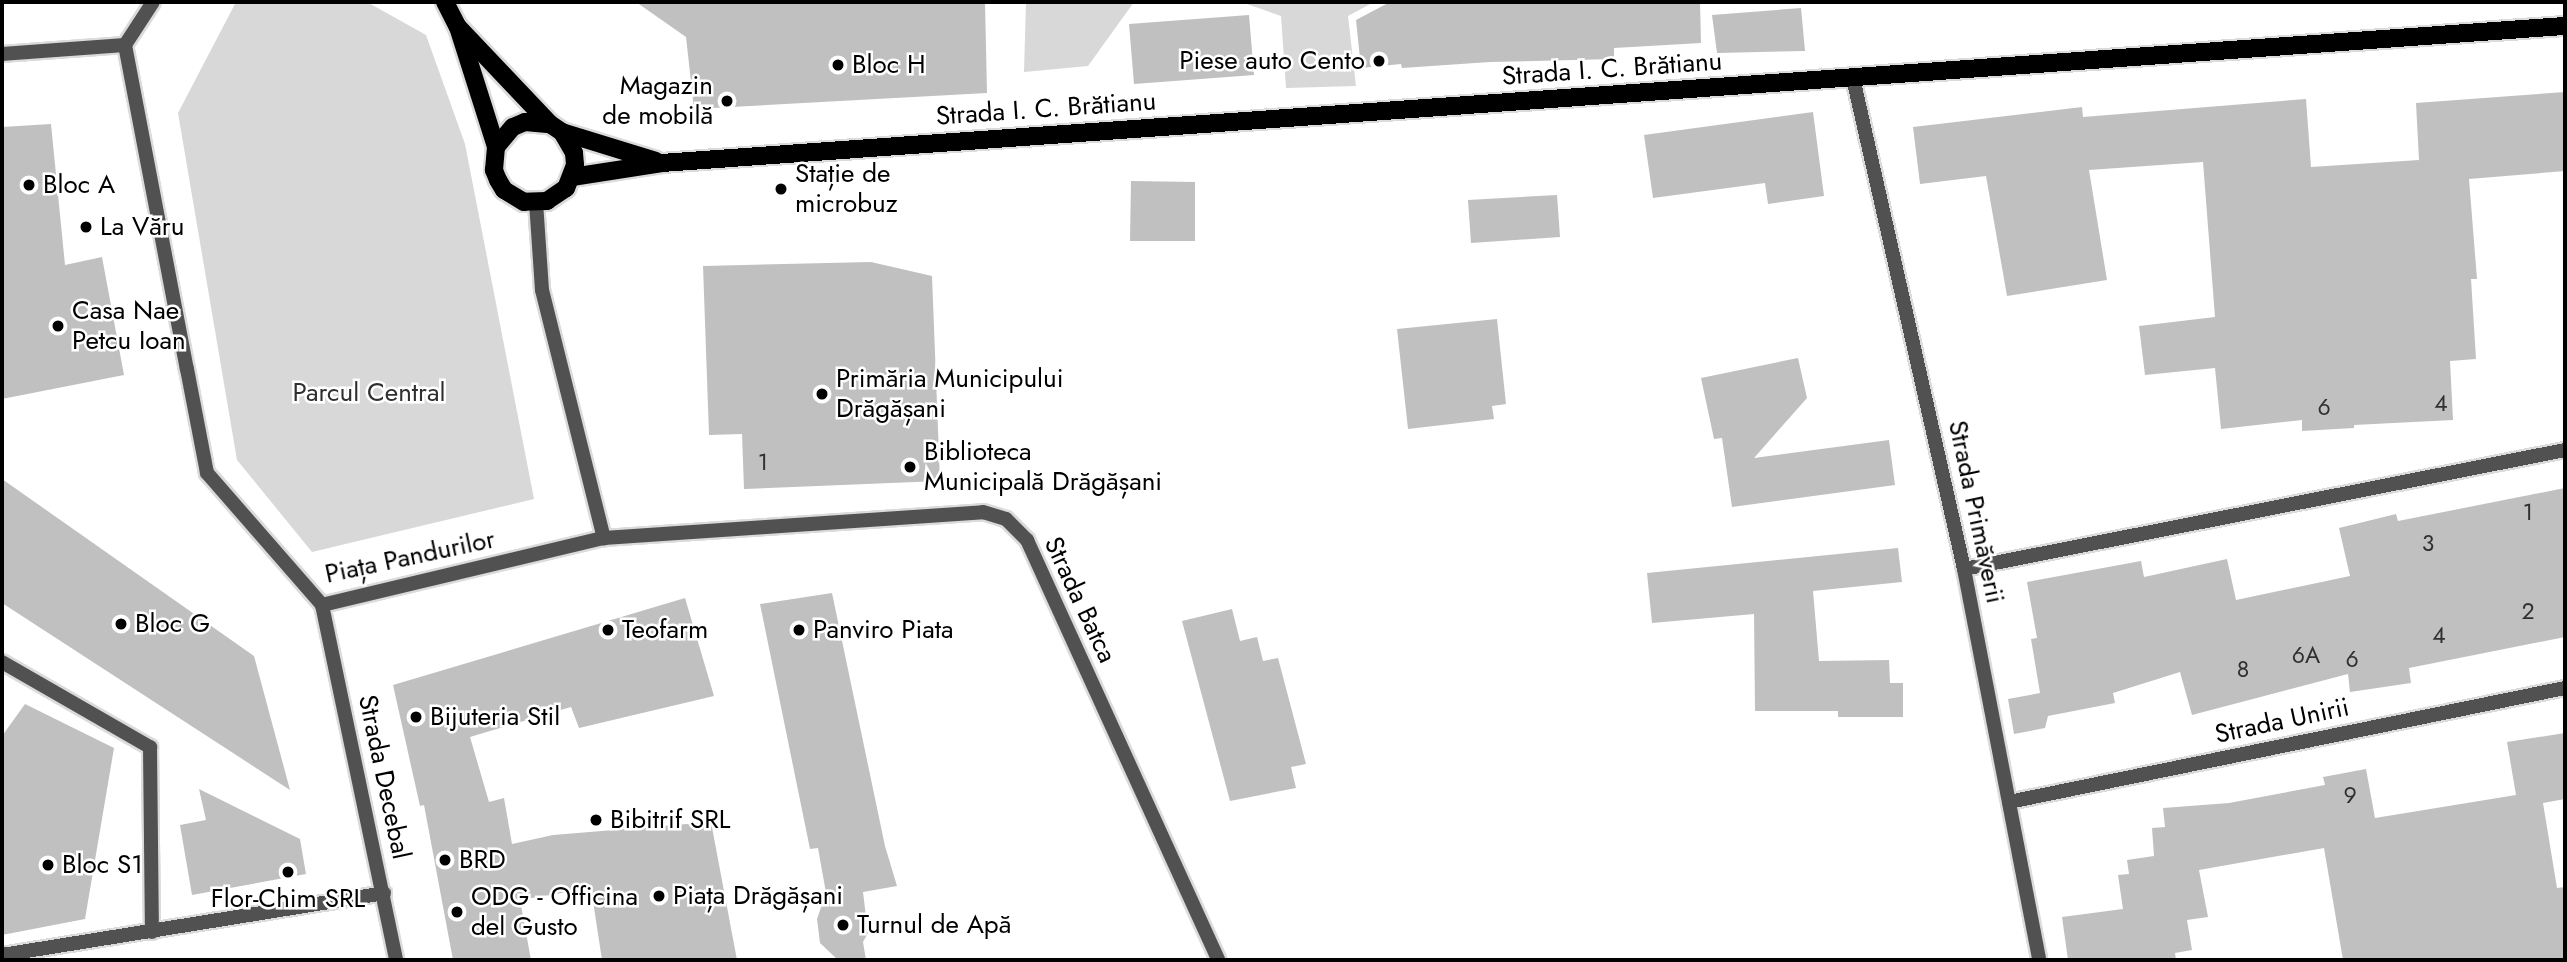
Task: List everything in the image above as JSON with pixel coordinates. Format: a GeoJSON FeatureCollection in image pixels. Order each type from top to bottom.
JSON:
{"type":"FeatureCollection","features":[{"type":"Feature","properties":{"kind":"main road"},"geometry":{"type":"LineString","coordinates":[[445,2],[458,27],[496,146],[494,170],[505,190],[524,202],[536,202],[558,195],[572,177],[574,153],[556,128],[458,27]]}},
{"type":"Feature","properties":{"kind":"main road","name":"Strada I. C. Brătianu"},"geometry":{"type":"LineString","coordinates":[[572,177],[662,163],[2565,26]]}},
{"type":"Feature","properties":{"kind":"main road"},"geometry":{"type":"LineString","coordinates":[[496,146],[513,127],[525,122],[556,128],[662,163]]}},
{"type":"Feature","properties":{"kind":"street"},"geometry":{"type":"LineString","coordinates":[[2,54],[125,46],[153,2]]}},
{"type":"Feature","properties":{"kind":"street","name":"Piața Pandurilor"},"geometry":{"type":"LineString","coordinates":[[125,46],[207,473],[322,605],[604,538]]}},
{"type":"Feature","properties":{"kind":"street","name":"Strada Primăverii"},"geometry":{"type":"LineString","coordinates":[[1853,78],[1964,569],[2039,960]]}},
{"type":"Feature","properties":{"kind":"street"},"geometry":{"type":"LineString","coordinates":[[536,202],[542,290],[604,538]]}},
{"type":"Feature","properties":{"kind":"street"},"geometry":{"type":"LineString","coordinates":[[1964,569],[2565,450]]}},
{"type":"Feature","properties":{"kind":"street","name":"Strada Batca"},"geometry":{"type":"LineString","coordinates":[[604,538],[983,512],[1006,519],[1027,540],[1218,960]]}},
{"type":"Feature","properties":{"kind":"street","name":"Strada Decebal"},"geometry":{"type":"LineString","coordinates":[[322,605],[384,892],[396,960]]}},
{"type":"Feature","properties":{"kind":"street"},"geometry":{"type":"LineString","coordinates":[[2,662],[150,747],[152,932]]}},
{"type":"Feature","properties":{"kind":"street","name":"Strada Unirii"},"geometry":{"type":"LineString","coordinates":[[2009,802],[2565,688]]}},
{"type":"Feature","properties":{"kind":"street"},"geometry":{"type":"LineString","coordinates":[[2,955],[384,892]]}},
{"type":"Feature","properties":{"kind":"green space","name":"Parcul Central"},"geometry":{"type":"Polygon","coordinates":[[[236,2],[367,2],[426,35],[465,144],[534,499],[312,552],[237,460],[178,113],[236,2]]]}},
{"type":"Feature","properties":{"kind":"green space"},"geometry":{"type":"Polygon","coordinates":[[[1026,2],[1134,2],[1088,66],[1024,72],[1026,2]]]}},
{"type":"Feature","properties":{"kind":"green space"},"geometry":{"type":"Polygon","coordinates":[[[1241,2],[1374,2],[1348,16],[1356,86],[1286,88],[1281,16],[1241,2]]]}},
{"type":"Feature","properties":{"kind":"building","name":"Bloc H"},"geometry":{"type":"Polygon","coordinates":[[[636,2],[985,2],[987,93],[694,109],[686,37],[636,2]]]}},
{"type":"Feature","properties":{"kind":"building"},"geometry":{"type":"Polygon","coordinates":[[[1390,2],[1700,2],[1701,43],[1614,48],[1614,59],[1490,62],[1402,68],[1401,64],[1361,68],[1356,20],[1390,2]]]}},
{"type":"Feature","properties":{"kind":"building"},"geometry":{"type":"Polygon","coordinates":[[[1801,8],[1805,51],[1717,53],[1712,15],[1801,8]]]}},
{"type":"Feature","properties":{"kind":"building"},"geometry":{"type":"Polygon","coordinates":[[[1249,15],[1254,75],[1134,84],[1129,24],[1249,15]]]}},
{"type":"Feature","properties":{"kind":"building"},"geometry":{"type":"Polygon","coordinates":[[[2565,92],[2565,171],[2469,179],[2477,279],[2471,279],[2476,359],[2450,361],[2453,420],[2354,425],[2354,428],[2302,431],[2302,420],[2221,429],[2215,368],[2145,375],[2139,326],[2215,317],[2203,162],[2089,170],[2107,280],[2007,296],[1986,176],[1920,184],[1913,127],[2082,107],[2083,117],[2306,99],[2311,167],[2419,160],[2416,103],[2565,92]]]}},
{"type":"Feature","properties":{"kind":"building"},"geometry":{"type":"Polygon","coordinates":[[[1813,112],[1824,196],[1768,204],[1765,183],[1653,198],[1644,135],[1813,112]]]}},
{"type":"Feature","properties":{"kind":"building","name":"Casa Nae Petcu Ioan"},"geometry":{"type":"Polygon","coordinates":[[[51,124],[65,265],[102,257],[124,375],[2,399],[2,127],[51,124]]]}},
{"type":"Feature","properties":{"kind":"building"},"geometry":{"type":"Polygon","coordinates":[[[1131,181],[1195,182],[1195,241],[1130,241],[1131,181]]]}},
{"type":"Feature","properties":{"kind":"building"},"geometry":{"type":"Polygon","coordinates":[[[1557,195],[1560,237],[1471,243],[1468,200],[1557,195]]]}},
{"type":"Feature","properties":{"kind":"building","name":"Primăria Municipului Drăgășani"},"geometry":{"type":"Polygon","coordinates":[[[871,262],[932,276],[940,481],[744,489],[742,434],[709,435],[703,266],[871,262]]]}},
{"type":"Feature","properties":{"kind":"building"},"geometry":{"type":"Polygon","coordinates":[[[1497,319],[1506,404],[1492,406],[1494,419],[1408,429],[1397,329],[1497,319]]]}},
{"type":"Feature","properties":{"kind":"building"},"geometry":{"type":"Polygon","coordinates":[[[1798,358],[1807,398],[1754,458],[1889,440],[1895,485],[1732,507],[1722,438],[1714,439],[1701,378],[1798,358]]]}},
{"type":"Feature","properties":{"kind":"building","name":"Bloc G"},"geometry":{"type":"Polygon","coordinates":[[[2,479],[254,656],[290,790],[2,603],[2,479]]]}},
{"type":"Feature","properties":{"kind":"building"},"geometry":{"type":"Polygon","coordinates":[[[2565,488],[2565,637],[2409,668],[2411,683],[2350,692],[2348,674],[2192,715],[2180,672],[2113,693],[2115,703],[2048,716],[2045,728],[2014,734],[2008,699],[2040,693],[2031,639],[2037,638],[2027,582],[2141,561],[2144,577],[2227,559],[2236,600],[2350,576],[2339,528],[2396,514],[2398,521],[2565,488]]]}},
{"type":"Feature","properties":{"kind":"building"},"geometry":{"type":"Polygon","coordinates":[[[1898,548],[1902,582],[1813,591],[1819,661],[1889,660],[1890,683],[1903,683],[1903,717],[1838,717],[1838,711],[1755,711],[1754,614],[1652,623],[1647,573],[1898,548]]]}},
{"type":"Feature","properties":{"kind":"building"},"geometry":{"type":"Polygon","coordinates":[[[832,593],[885,846],[897,886],[863,892],[868,933],[863,942],[866,960],[838,960],[820,943],[817,919],[826,893],[818,848],[810,849],[760,604],[832,593]]]}},
{"type":"Feature","properties":{"kind":"building"},"geometry":{"type":"Polygon","coordinates":[[[685,598],[714,696],[579,728],[571,707],[470,737],[489,802],[504,798],[512,844],[553,835],[711,822],[737,960],[602,960],[591,888],[520,900],[531,960],[453,960],[424,805],[420,806],[393,685],[685,598]]]}},
{"type":"Feature","properties":{"kind":"building"},"geometry":{"type":"Polygon","coordinates":[[[1232,609],[1240,641],[1257,637],[1263,661],[1278,658],[1306,764],[1291,767],[1296,788],[1230,801],[1182,621],[1232,609]]]}},
{"type":"Feature","properties":{"kind":"building","name":"Bloc S1"},"geometry":{"type":"Polygon","coordinates":[[[25,704],[114,748],[85,919],[2,935],[2,736],[25,704]]]}},
{"type":"Feature","properties":{"kind":"building"},"geometry":{"type":"Polygon","coordinates":[[[2565,733],[2565,799],[2543,803],[2557,888],[2565,887],[2565,960],[2343,960],[2324,848],[2199,870],[2208,917],[2187,920],[2192,950],[2175,953],[2176,960],[2068,960],[2062,917],[2123,909],[2118,875],[2129,874],[2127,860],[2154,856],[2152,828],[2165,827],[2163,808],[2229,803],[2325,785],[2323,777],[2366,769],[2375,818],[2516,795],[2507,742],[2565,733]]]}},
{"type":"Feature","properties":{"kind":"building"},"geometry":{"type":"Polygon","coordinates":[[[199,789],[300,839],[306,874],[192,895],[180,825],[206,820],[199,789]]]}},
{"type":"Feature","properties":{"kind":"place","name":"Piese auto Cento"},"geometry":{"type":"Point","coordinates":[1379,61]}},
{"type":"Feature","properties":{"kind":"place","name":"Bloc H"},"geometry":{"type":"Point","coordinates":[838,65]}},
{"type":"Feature","properties":{"kind":"place","name":"Magazin de mobilă"},"geometry":{"type":"Point","coordinates":[727,101]}},
{"type":"Feature","properties":{"kind":"place","name":"Bloc A"},"geometry":{"type":"Point","coordinates":[29,185]}},
{"type":"Feature","properties":{"kind":"place","name":"Stație de microbuz"},"geometry":{"type":"Point","coordinates":[781,189]}},
{"type":"Feature","properties":{"kind":"place","name":"La Văru"},"geometry":{"type":"Point","coordinates":[86,227]}},
{"type":"Feature","properties":{"kind":"place","name":"Casa Nae Petcu Ioan"},"geometry":{"type":"Point","coordinates":[58,326]}},
{"type":"Feature","properties":{"kind":"place","name":"Primăria Municipului Drăgășani"},"geometry":{"type":"Point","coordinates":[822,394]}},
{"type":"Feature","properties":{"kind":"place","name":"Biblioteca Municipală Drăgășani"},"geometry":{"type":"Point","coordinates":[910,467]}},
{"type":"Feature","properties":{"kind":"place","name":"Bloc G"},"geometry":{"type":"Point","coordinates":[121,624]}},
{"type":"Feature","properties":{"kind":"place","name":"Teofarm"},"geometry":{"type":"Point","coordinates":[608,630]}},
{"type":"Feature","properties":{"kind":"place","name":"Panviro Piata"},"geometry":{"type":"Point","coordinates":[799,630]}},
{"type":"Feature","properties":{"kind":"place","name":"Bijuteria Stil"},"geometry":{"type":"Point","coordinates":[416,717]}},
{"type":"Feature","properties":{"kind":"place","name":"Bibitrif SRL"},"geometry":{"type":"Point","coordinates":[596,820]}},
{"type":"Feature","properties":{"kind":"place","name":"BRD"},"geometry":{"type":"Point","coordinates":[445,860]}},
{"type":"Feature","properties":{"kind":"place","name":"Bloc S1"},"geometry":{"type":"Point","coordinates":[48,865]}},
{"type":"Feature","properties":{"kind":"place","name":"Flor-Chim SRL"},"geometry":{"type":"Point","coordinates":[288,872]}},
{"type":"Feature","properties":{"kind":"place","name":"Piața Drăgășani"},"geometry":{"type":"Point","coordinates":[659,896]}},
{"type":"Feature","properties":{"kind":"place","name":"ODG - Officina del Gusto"},"geometry":{"type":"Point","coordinates":[457,912]}},
{"type":"Feature","properties":{"kind":"place","name":"Turnul de Apă"},"geometry":{"type":"Point","coordinates":[843,925]}}]}
